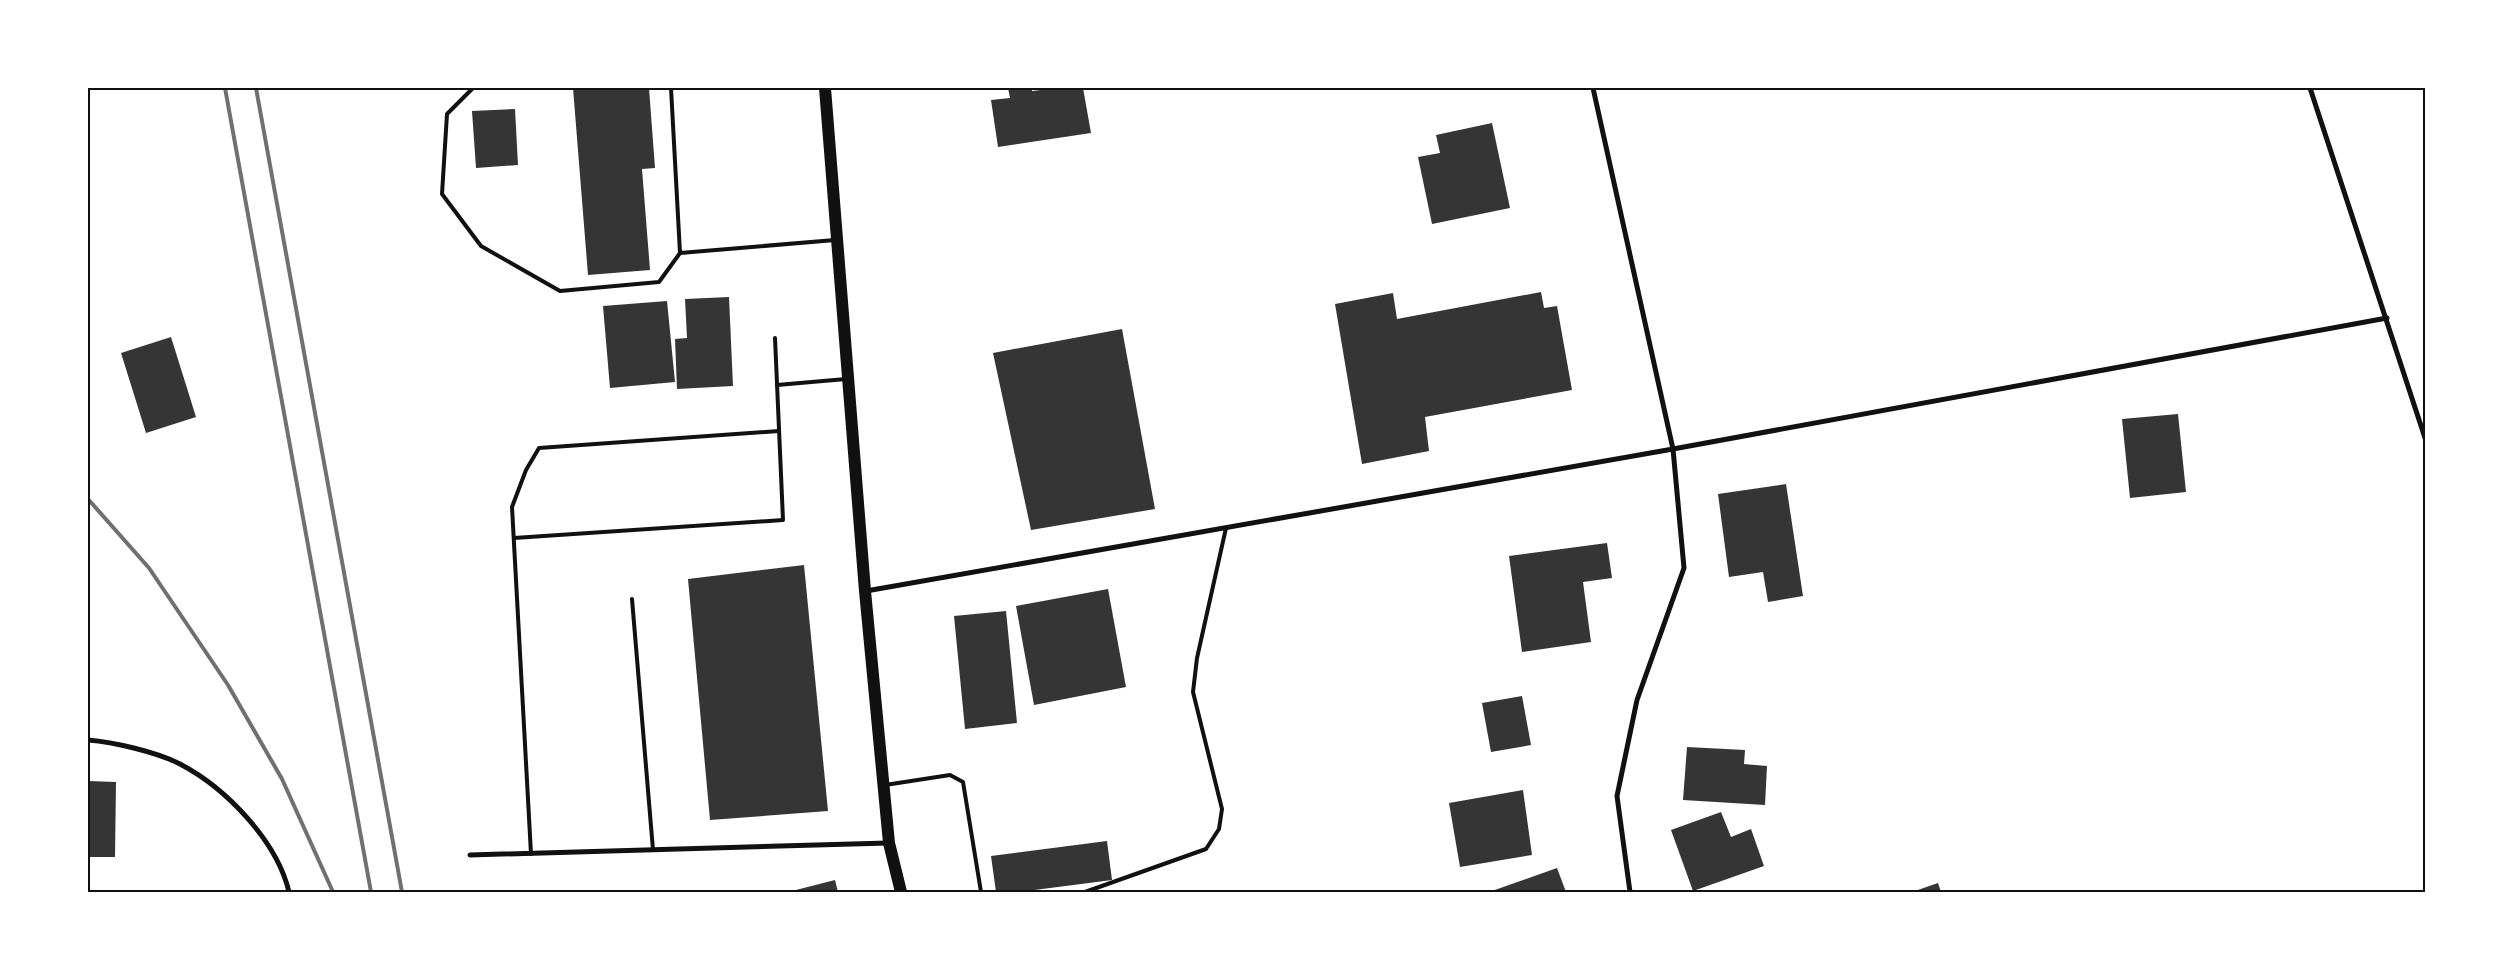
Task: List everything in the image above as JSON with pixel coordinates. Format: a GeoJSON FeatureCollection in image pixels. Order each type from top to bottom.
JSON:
{"type":"FeatureCollection","features":[{"type":"Feature","properties":{"kind":"main road"},"geometry":{"type":"LineString","coordinates":[[825,88],[865,591],[883,785],[889,843],[901,892]]}},
{"type":"Feature","properties":{"kind":"street"},"geometry":{"type":"LineString","coordinates":[[1593,88],[1673,449],[1684,568],[1637,700],[1617,796],[1630,892]]}},
{"type":"Feature","properties":{"kind":"street"},"geometry":{"type":"LineString","coordinates":[[2310,88],[2426,441]]}},
{"type":"Feature","properties":{"kind":"street"},"geometry":{"type":"LineString","coordinates":[[865,591],[1673,449],[2387,318]]}},
{"type":"Feature","properties":{"kind":"street"},"geometry":{"type":"LineString","coordinates":[[88,740],[114,742],[180,763],[215,789],[248,817],[284,873],[289,892]]}},
{"type":"Feature","properties":{"kind":"street"},"geometry":{"type":"LineString","coordinates":[[470,855],[889,843]]}},
{"type":"Feature","properties":{"kind":"lane"},"geometry":{"type":"LineString","coordinates":[[474,88],[447,114],[442,194],[481,246],[560,291],[659,282],[680,253],[672,88]]}},
{"type":"Feature","properties":{"kind":"lane"},"geometry":{"type":"LineString","coordinates":[[680,253],[837,240]]}},
{"type":"Feature","properties":{"kind":"lane"},"geometry":{"type":"LineString","coordinates":[[514,538],[783,520],[774,338]]}},
{"type":"Feature","properties":{"kind":"lane"},"geometry":{"type":"LineString","coordinates":[[777,385],[849,379]]}},
{"type":"Feature","properties":{"kind":"lane"},"geometry":{"type":"LineString","coordinates":[[531,854],[512,507],[526,470],[539,448],[779,431]]}},
{"type":"Feature","properties":{"kind":"lane"},"geometry":{"type":"LineString","coordinates":[[1085,892],[1206,849],[1218,829],[1222,809],[1193,692],[1197,658],[1226,528]]}},
{"type":"Feature","properties":{"kind":"lane"},"geometry":{"type":"LineString","coordinates":[[632,599],[653,850]]}},
{"type":"Feature","properties":{"kind":"lane"},"geometry":{"type":"LineString","coordinates":[[883,785],[950,775],[963,782],[981,892]]}},
{"type":"Feature","properties":{"kind":"building"},"geometry":{"type":"Polygon","coordinates":[[[573,88],[649,88],[655,168],[642,169],[650,270],[588,275],[573,88]]]}},
{"type":"Feature","properties":{"kind":"building"},"geometry":{"type":"Polygon","coordinates":[[[1008,88],[1032,88],[1032,91],[1083,88],[1091,133],[998,147],[991,100],[1010,98],[1008,88]]]}},
{"type":"Feature","properties":{"kind":"building"},"geometry":{"type":"Polygon","coordinates":[[[515,109],[518,165],[476,168],[472,111],[515,109]]]}},
{"type":"Feature","properties":{"kind":"building"},"geometry":{"type":"Polygon","coordinates":[[[1492,123],[1510,208],[1432,224],[1418,157],[1440,153],[1436,135],[1492,123]]]}},
{"type":"Feature","properties":{"kind":"building"},"geometry":{"type":"Polygon","coordinates":[[[1541,292],[1544,308],[1557,306],[1572,390],[1425,417],[1429,451],[1362,464],[1335,304],[1393,293],[1397,319],[1541,292]]]}},
{"type":"Feature","properties":{"kind":"building"},"geometry":{"type":"Polygon","coordinates":[[[729,297],[733,386],[677,389],[675,339],[687,338],[685,299],[729,297]]]}},
{"type":"Feature","properties":{"kind":"building"},"geometry":{"type":"Polygon","coordinates":[[[667,301],[675,382],[610,388],[603,306],[667,301]]]}},
{"type":"Feature","properties":{"kind":"building"},"geometry":{"type":"Polygon","coordinates":[[[1122,329],[1155,509],[1031,530],[993,353],[1122,329]]]}},
{"type":"Feature","properties":{"kind":"building"},"geometry":{"type":"Polygon","coordinates":[[[171,337],[196,417],[146,433],[121,353],[171,337]]]}},
{"type":"Feature","properties":{"kind":"building"},"geometry":{"type":"Polygon","coordinates":[[[2178,414],[2186,492],[2130,498],[2122,419],[2178,414]]]}},
{"type":"Feature","properties":{"kind":"building"},"geometry":{"type":"Polygon","coordinates":[[[1786,484],[1803,596],[1768,602],[1763,572],[1729,577],[1718,494],[1786,484]]]}},
{"type":"Feature","properties":{"kind":"building"},"geometry":{"type":"Polygon","coordinates":[[[1607,543],[1612,578],[1583,582],[1591,642],[1522,652],[1509,556],[1607,543]]]}},
{"type":"Feature","properties":{"kind":"building"},"geometry":{"type":"Polygon","coordinates":[[[804,565],[828,811],[710,820],[688,579],[804,565]]]}},
{"type":"Feature","properties":{"kind":"building"},"geometry":{"type":"Polygon","coordinates":[[[1108,589],[1126,687],[1034,705],[1016,606],[1108,589]]]}},
{"type":"Feature","properties":{"kind":"building"},"geometry":{"type":"Polygon","coordinates":[[[1006,611],[1017,723],[965,729],[954,616],[1006,611]]]}},
{"type":"Feature","properties":{"kind":"building"},"geometry":{"type":"Polygon","coordinates":[[[1522,696],[1531,745],[1491,752],[1482,703],[1522,696]]]}},
{"type":"Feature","properties":{"kind":"building"},"geometry":{"type":"Polygon","coordinates":[[[1687,747],[1745,750],[1744,764],[1767,766],[1765,805],[1683,800],[1687,747]]]}},
{"type":"Feature","properties":{"kind":"building"},"geometry":{"type":"Polygon","coordinates":[[[88,781],[116,782],[115,857],[88,857],[88,781]]]}},
{"type":"Feature","properties":{"kind":"building"},"geometry":{"type":"Polygon","coordinates":[[[1523,790],[1532,855],[1460,867],[1449,803],[1523,790]]]}},
{"type":"Feature","properties":{"kind":"building"},"geometry":{"type":"Polygon","coordinates":[[[1721,812],[1731,837],[1751,829],[1764,866],[1693,891],[1671,830],[1721,812]]]}},
{"type":"Feature","properties":{"kind":"building"},"geometry":{"type":"Polygon","coordinates":[[[1107,841],[1112,880],[1019,892],[996,892],[991,856],[1107,841]]]}},
{"type":"Feature","properties":{"kind":"building"},"geometry":{"type":"Polygon","coordinates":[[[1557,868],[1566,892],[1489,892],[1557,868]]]}},
{"type":"Feature","properties":{"kind":"building"},"geometry":{"type":"Polygon","coordinates":[[[835,880],[838,892],[788,892],[835,880]]]}},
{"type":"Feature","properties":{"kind":"building"},"geometry":{"type":"Polygon","coordinates":[[[1938,883],[1941,892],[1912,892],[1938,883]]]}},
{"type":"Feature","properties":{"kind":"railway"},"geometry":{"type":"LineString","coordinates":[[225,88],[371,892]]}},
{"type":"Feature","properties":{"kind":"railway"},"geometry":{"type":"LineString","coordinates":[[256,88],[402,892]]}},
{"type":"Feature","properties":{"kind":"railway"},"geometry":{"type":"LineString","coordinates":[[88,499],[149,568],[228,685],[282,779],[333,892]]}}]}
